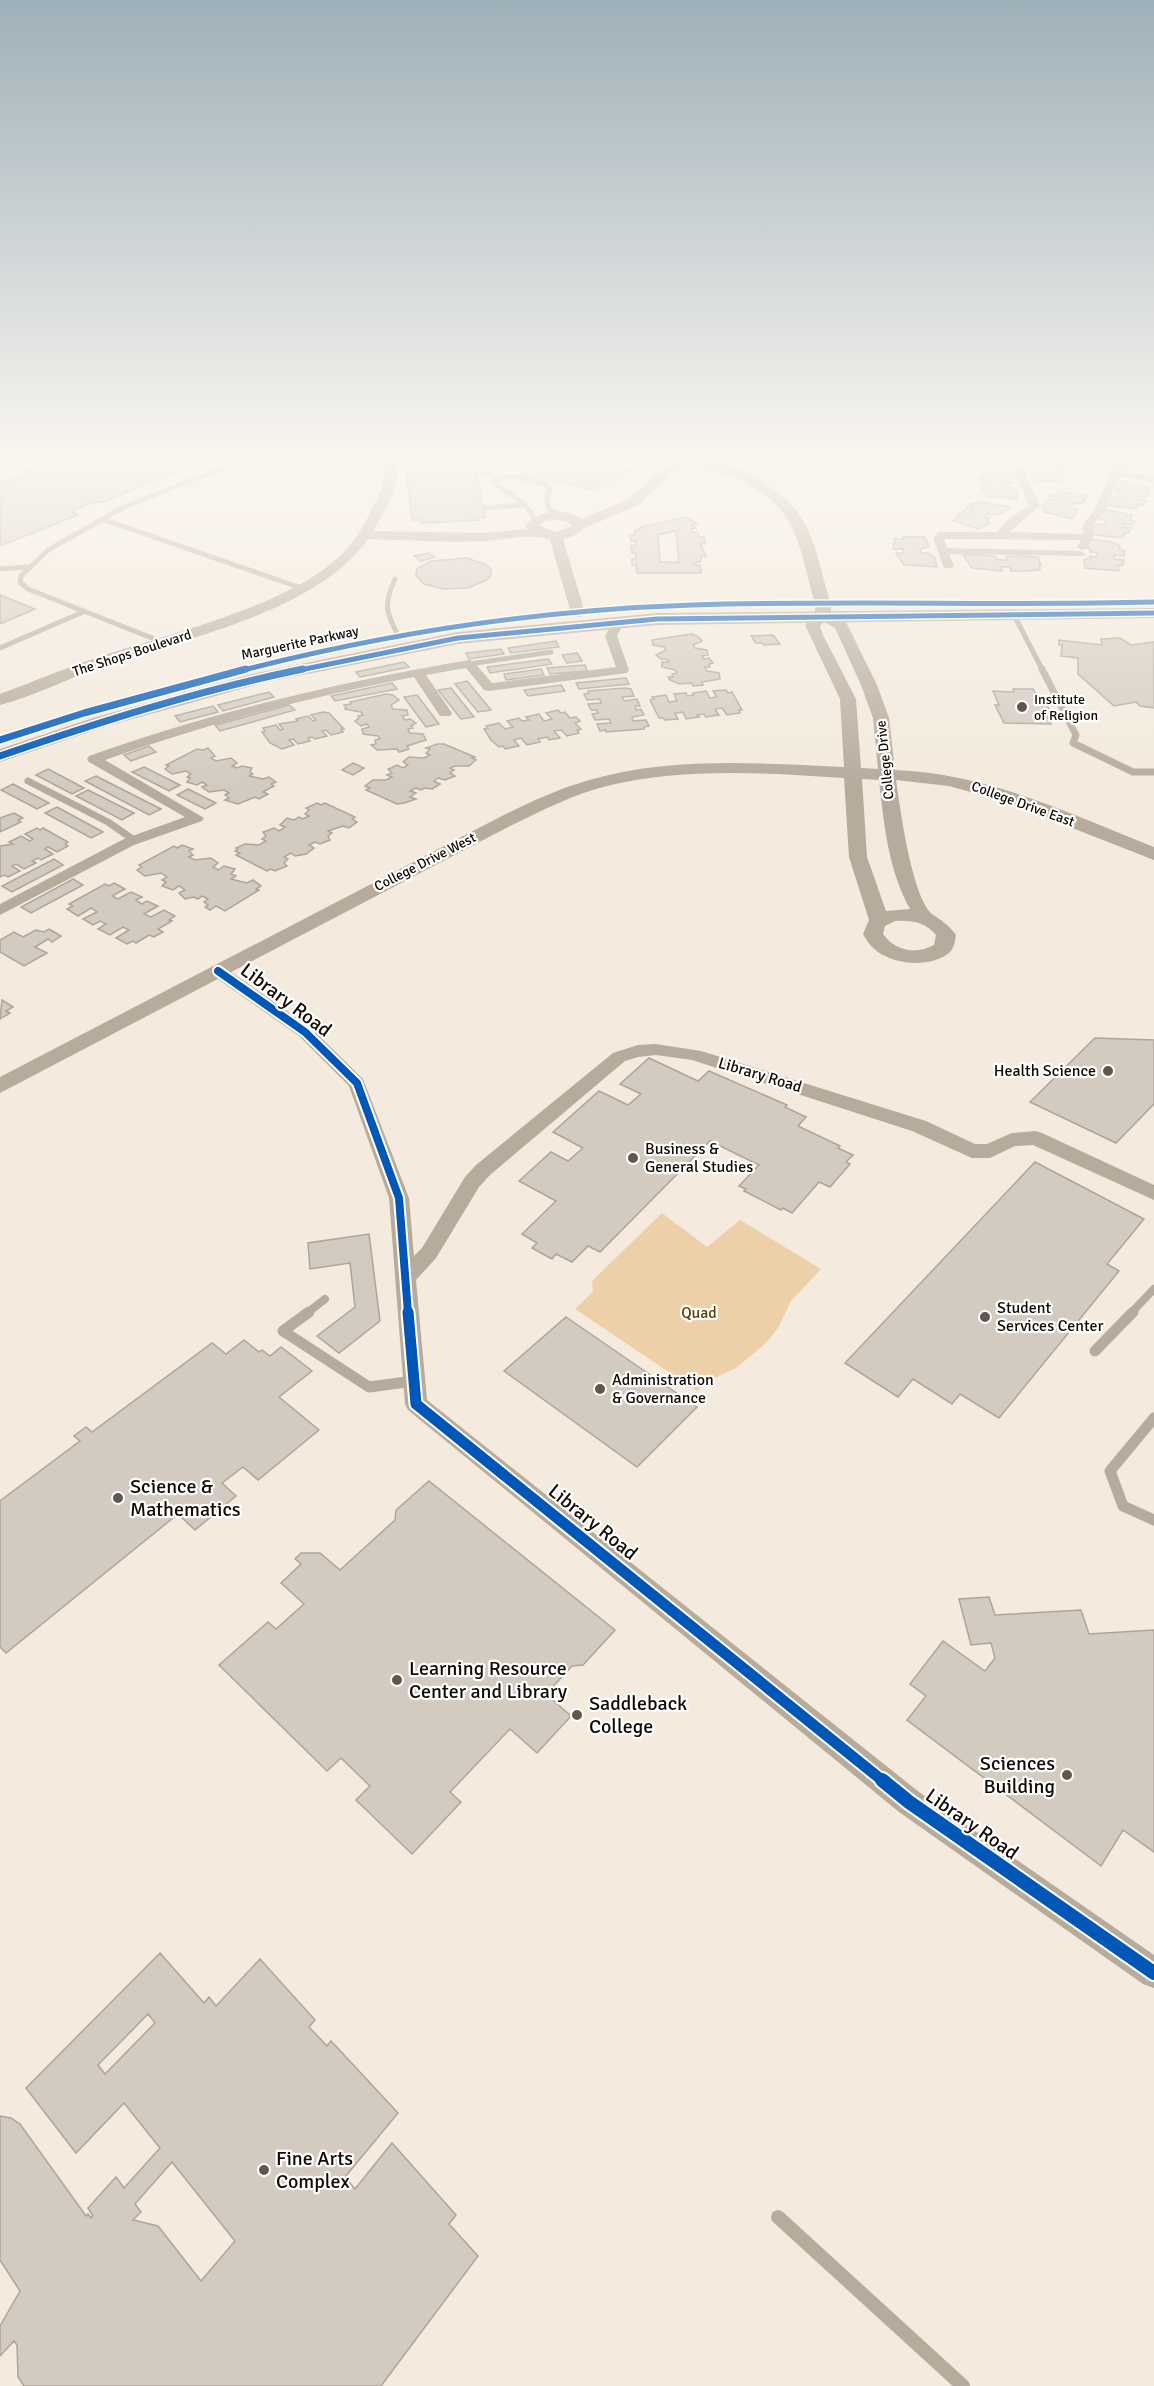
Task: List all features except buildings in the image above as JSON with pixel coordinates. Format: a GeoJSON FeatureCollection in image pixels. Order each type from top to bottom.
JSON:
{"type":"FeatureCollection","features":[{"type":"Feature","properties":{"kind":"main road"},"geometry":{"type":"LineString","coordinates":[[810,564],[824,610]]}},
{"type":"Feature","properties":{"kind":"main road","name":"Marguerite Parkway"},"geometry":{"type":"LineString","coordinates":[[0,756],[100,722],[259,678],[458,638],[615,629],[824,610],[1154,602]]}},
{"type":"Feature","properties":{"kind":"main road","name":"Marguerite Parkway"},"geometry":{"type":"LineString","coordinates":[[0,740],[89,710],[258,664],[399,637],[587,612],[689,605],[1014,615],[1154,613]]}},
{"type":"Feature","properties":{"kind":"main road"},"geometry":{"type":"LineString","coordinates":[[458,638],[478,631],[580,618],[587,612]]}},
{"type":"Feature","properties":{"kind":"street","name":"The Shops Boulevard"},"geometry":{"type":"LineString","coordinates":[[0,700],[113,658],[235,620],[302,588],[337,564]]}},
{"type":"Feature","properties":{"kind":"street"},"geometry":{"type":"LineString","coordinates":[[567,564],[587,612]]}},
{"type":"Feature","properties":{"kind":"street"},"geometry":{"type":"LineString","coordinates":[[578,564],[587,597],[587,612]]}},
{"type":"Feature","properties":{"kind":"street","name":"College Drive"},"geometry":{"type":"LineString","coordinates":[[824,610],[841,625],[869,685],[881,718],[894,837],[912,895],[924,917],[942,928],[946,935],[946,941],[937,953],[916,957],[893,953],[876,942],[873,934],[874,927],[879,921],[858,857],[848,699],[842,683],[818,642],[812,625],[824,610]]}},
{"type":"Feature","properties":{"kind":"street"},"geometry":{"type":"LineString","coordinates":[[0,910],[134,840],[197,818],[94,759],[165,733],[256,708],[470,664],[489,687],[623,670],[615,629]]}},
{"type":"Feature","properties":{"kind":"street"},"geometry":{"type":"LineString","coordinates":[[418,673],[445,713]]}},
{"type":"Feature","properties":{"kind":"street","name":"College Drive West"},"geometry":{"type":"LineString","coordinates":[[0,1086],[504,822],[579,788],[652,772],[693,769],[886,775]]}},
{"type":"Feature","properties":{"kind":"street","name":"College Drive East"},"geometry":{"type":"LineString","coordinates":[[886,775],[950,780],[985,788],[1154,855]]}},
{"type":"Feature","properties":{"kind":"street"},"geometry":{"type":"LineString","coordinates":[[879,921],[894,915],[924,917]]}},
{"type":"Feature","properties":{"kind":"street","name":"Library Road"},"geometry":{"type":"LineString","coordinates":[[218,971],[304,1032],[357,1083],[399,1198],[416,1404],[909,1802],[1154,1973]]}},
{"type":"Feature","properties":{"kind":"street","name":"Library Road"},"geometry":{"type":"LineString","coordinates":[[405,1279],[429,1253],[472,1182],[483,1170],[619,1057],[643,1049],[659,1048],[695,1055],[919,1126],[972,1151],[981,1153],[1012,1140],[1035,1138],[1154,1193]]}},
{"type":"Feature","properties":{"kind":"lane"},"geometry":{"type":"LineString","coordinates":[[31,564],[21,576],[20,582],[23,586],[162,642]]}},
{"type":"Feature","properties":{"kind":"lane"},"geometry":{"type":"LineString","coordinates":[[233,564],[302,588]]}},
{"type":"Feature","properties":{"kind":"lane"},"geometry":{"type":"LineString","coordinates":[[0,569],[28,567]]}},
{"type":"Feature","properties":{"kind":"lane"},"geometry":{"type":"LineString","coordinates":[[395,579],[385,598],[388,617],[399,637]]}},
{"type":"Feature","properties":{"kind":"lane"},"geometry":{"type":"LineString","coordinates":[[0,648],[83,612]]}},
{"type":"Feature","properties":{"kind":"lane"},"geometry":{"type":"LineString","coordinates":[[1014,615],[1077,735],[1073,743],[1133,772],[1154,772]]}},
{"type":"Feature","properties":{"kind":"lane"},"geometry":{"type":"LineString","coordinates":[[470,664],[551,652]]}},
{"type":"Feature","properties":{"kind":"lane"},"geometry":{"type":"LineString","coordinates":[[28,781],[108,822],[134,840]]}},
{"type":"Feature","properties":{"kind":"lane"},"geometry":{"type":"LineString","coordinates":[[1095,1351],[1154,1289]]}},
{"type":"Feature","properties":{"kind":"lane"},"geometry":{"type":"LineString","coordinates":[[324,1299],[283,1331],[369,1387],[414,1381]]}},
{"type":"Feature","properties":{"kind":"lane"},"geometry":{"type":"LineString","coordinates":[[1154,1418],[1110,1471],[1123,1506],[1154,1520]]}},
{"type":"Feature","properties":{"kind":"lane"},"geometry":{"type":"LineString","coordinates":[[778,2217],[963,2386]]}},
{"type":"Feature","properties":{"kind":"green space","name":"Quad"},"geometry":{"type":"Polygon","coordinates":[[[662,1213],[707,1247],[740,1220],[821,1269],[791,1301],[778,1328],[766,1343],[736,1368],[706,1382],[697,1391],[575,1309],[593,1292],[592,1281],[662,1213]]]}},
{"type":"Feature","properties":{"kind":"cycle path"},"geometry":{"type":"LineString","coordinates":[[0,740],[84,713],[254,667],[340,648],[514,619],[602,610],[690,605],[1154,602]]}},
{"type":"Feature","properties":{"kind":"cycle path"},"geometry":{"type":"LineString","coordinates":[[0,756],[100,722],[259,678],[458,638],[657,619],[1154,613]]}},
{"type":"Feature","properties":{"kind":"cycle path"},"geometry":{"type":"LineString","coordinates":[[218,971],[305,1032],[357,1083],[399,1198],[416,1404],[909,1802],[1154,1973]]}},
{"type":"Feature","properties":{"kind":"place","name":"Institute of Religion"},"geometry":{"type":"Point","coordinates":[1022,707]}},
{"type":"Feature","properties":{"kind":"place","name":"Health Science"},"geometry":{"type":"Point","coordinates":[1108,1071]}},
{"type":"Feature","properties":{"kind":"place","name":"Business & General Studies"},"geometry":{"type":"Point","coordinates":[633,1158]}},
{"type":"Feature","properties":{"kind":"place","name":"Student Services Center"},"geometry":{"type":"Point","coordinates":[985,1317]}},
{"type":"Feature","properties":{"kind":"place","name":"Administration & Governance"},"geometry":{"type":"Point","coordinates":[600,1389]}},
{"type":"Feature","properties":{"kind":"place","name":"Science & Mathematics"},"geometry":{"type":"Point","coordinates":[118,1498]}},
{"type":"Feature","properties":{"kind":"place","name":"Learning Resource Center and Library"},"geometry":{"type":"Point","coordinates":[397,1680]}},
{"type":"Feature","properties":{"kind":"place","name":"Saddleback College"},"geometry":{"type":"Point","coordinates":[577,1715]}},
{"type":"Feature","properties":{"kind":"place","name":"Sciences Building"},"geometry":{"type":"Point","coordinates":[1067,1775]}},
{"type":"Feature","properties":{"kind":"place","name":"Fine Arts Complex"},"geometry":{"type":"Point","coordinates":[264,2170]}}]}
